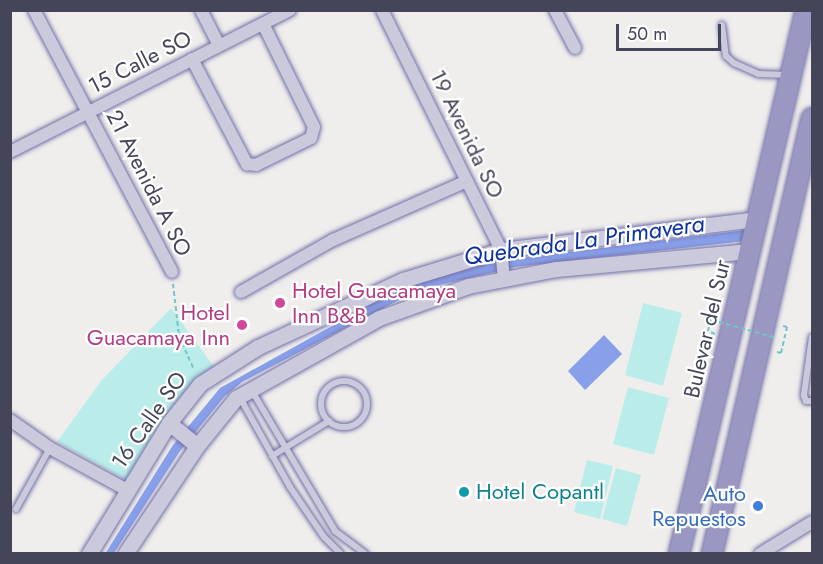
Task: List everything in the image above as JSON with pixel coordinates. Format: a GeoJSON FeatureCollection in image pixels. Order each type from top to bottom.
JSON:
{"type":"FeatureCollection","features":[{"type":"Feature","properties":{"kind":"highway","name":"Bulevar del Sur"},"geometry":{"type":"LineString","coordinates":[[679,554],[806,10]]}},
{"type":"Feature","properties":{"kind":"highway"},"geometry":{"type":"LineString","coordinates":[[712,554],[813,118]]}},
{"type":"Feature","properties":{"kind":"highway"},"geometry":{"type":"LineString","coordinates":[[776,137],[776,199],[783,206],[792,207]]}},
{"type":"Feature","properties":{"kind":"highway"},"geometry":{"type":"LineString","coordinates":[[757,219],[767,226],[773,240],[772,293]]}},
{"type":"Feature","properties":{"kind":"street","name":"21 Avenida A SO"},"geometry":{"type":"LineString","coordinates":[[34,10],[172,272]]}},
{"type":"Feature","properties":{"kind":"street"},"geometry":{"type":"LineString","coordinates":[[201,10],[219,45]]}},
{"type":"Feature","properties":{"kind":"street","name":"15 Calle SO"},"geometry":{"type":"LineString","coordinates":[[10,152],[290,10]]}},
{"type":"Feature","properties":{"kind":"street","name":"19 Avenida SO"},"geometry":{"type":"LineString","coordinates":[[382,10],[501,252],[504,278]]}},
{"type":"Feature","properties":{"kind":"street"},"geometry":{"type":"LineString","coordinates":[[555,10],[575,48]]}},
{"type":"Feature","properties":{"kind":"street"},"geometry":{"type":"LineString","coordinates":[[192,59],[247,164],[256,165],[311,138],[314,127],[263,24]]}},
{"type":"Feature","properties":{"kind":"street"},"geometry":{"type":"LineString","coordinates":[[241,291],[333,240],[467,181]]}},
{"type":"Feature","properties":{"kind":"street","name":"16 Calle SO"},"geometry":{"type":"LineString","coordinates":[[89,554],[128,490],[200,384],[258,347],[403,280],[501,252],[757,219]]}},
{"type":"Feature","properties":{"kind":"street"},"geometry":{"type":"LineString","coordinates":[[125,554],[194,445],[244,392],[379,318],[468,286],[504,278],[556,269],[750,251]]}},
{"type":"Feature","properties":{"kind":"street"},"geometry":{"type":"LineString","coordinates":[[10,420],[50,448],[128,490]]}},
{"type":"Feature","properties":{"kind":"street"},"geometry":{"type":"LineString","coordinates":[[172,426],[194,445]]}},
{"type":"Feature","properties":{"kind":"street"},"geometry":{"type":"LineString","coordinates":[[760,554],[813,522]]}},
{"type":"Feature","properties":{"kind":"lane"},"geometry":{"type":"LineString","coordinates":[[722,26],[726,56],[734,63],[759,74],[791,75]]}},
{"type":"Feature","properties":{"kind":"lane"},"geometry":{"type":"LineString","coordinates":[[813,337],[804,395],[806,400],[813,401]]}},
{"type":"Feature","properties":{"kind":"lane"},"geometry":{"type":"LineString","coordinates":[[272,456],[329,422],[350,426],[362,418],[366,398],[358,386],[345,381],[326,389],[320,402],[329,422]]}},
{"type":"Feature","properties":{"kind":"lane"},"geometry":{"type":"LineString","coordinates":[[244,392],[288,448],[335,531],[366,554]]}},
{"type":"Feature","properties":{"kind":"lane"},"geometry":{"type":"LineString","coordinates":[[244,392],[272,456],[324,537],[341,554]]}},
{"type":"Feature","properties":{"kind":"lane"},"geometry":{"type":"LineString","coordinates":[[16,509],[50,448]]}},
{"type":"Feature","properties":{"kind":"lane"},"geometry":{"type":"LineString","coordinates":[[324,537],[335,531]]}},
{"type":"Feature","properties":{"kind":"path","name":"21 Avenida A SO"},"geometry":{"type":"LineString","coordinates":[[172,272],[179,336],[200,384]]}},
{"type":"Feature","properties":{"kind":"path"},"geometry":{"type":"LineString","coordinates":[[708,332],[715,304],[723,307],[719,322],[777,338],[780,325],[788,327],[781,353]]}},
{"type":"Feature","properties":{"kind":"shaded area"},"geometry":{"type":"Polygon","coordinates":[[[643,303],[682,313],[663,386],[625,375],[643,303]]]}},
{"type":"Feature","properties":{"kind":"shaded area"},"geometry":{"type":"Polygon","coordinates":[[[171,308],[217,371],[135,485],[57,442],[101,381],[171,308]]]}},
{"type":"Feature","properties":{"kind":"shaded area"},"geometry":{"type":"Polygon","coordinates":[[[628,387],[669,398],[654,455],[613,444],[628,387]]]}},
{"type":"Feature","properties":{"kind":"shaded area"},"geometry":{"type":"Polygon","coordinates":[[[587,460],[613,466],[600,519],[574,512],[587,460]]]}},
{"type":"Feature","properties":{"kind":"shaded area"},"geometry":{"type":"Polygon","coordinates":[[[616,468],[641,475],[627,526],[602,519],[616,468]]]}},
{"type":"Feature","properties":{"kind":"water"},"geometry":{"type":"Polygon","coordinates":[[[746,230],[745,241],[515,267],[440,285],[399,300],[242,382],[224,397],[180,451],[114,553],[105,554],[173,445],[220,388],[395,291],[451,271],[511,259],[746,230]]]}},
{"type":"Feature","properties":{"kind":"water"},"geometry":{"type":"Polygon","coordinates":[[[604,335],[622,354],[585,390],[568,371],[604,335]]]}},
{"type":"Feature","properties":{"kind":"place","name":"Hotel Guacamaya Inn B&B"},"geometry":{"type":"Point","coordinates":[280,303]}},
{"type":"Feature","properties":{"kind":"place","name":"Hotel Guacamaya Inn"},"geometry":{"type":"Point","coordinates":[242,325]}},
{"type":"Feature","properties":{"kind":"place","name":"Hotel Copantl"},"geometry":{"type":"Point","coordinates":[464,492]}},
{"type":"Feature","properties":{"kind":"place","name":"Auto Repuestos"},"geometry":{"type":"Point","coordinates":[758,506]}},
{"type":"Feature","properties":{"kind":"water label","name":"Quebrada La Primavera"},"geometry":{"type":"Point","coordinates":[584,240]}}]}
